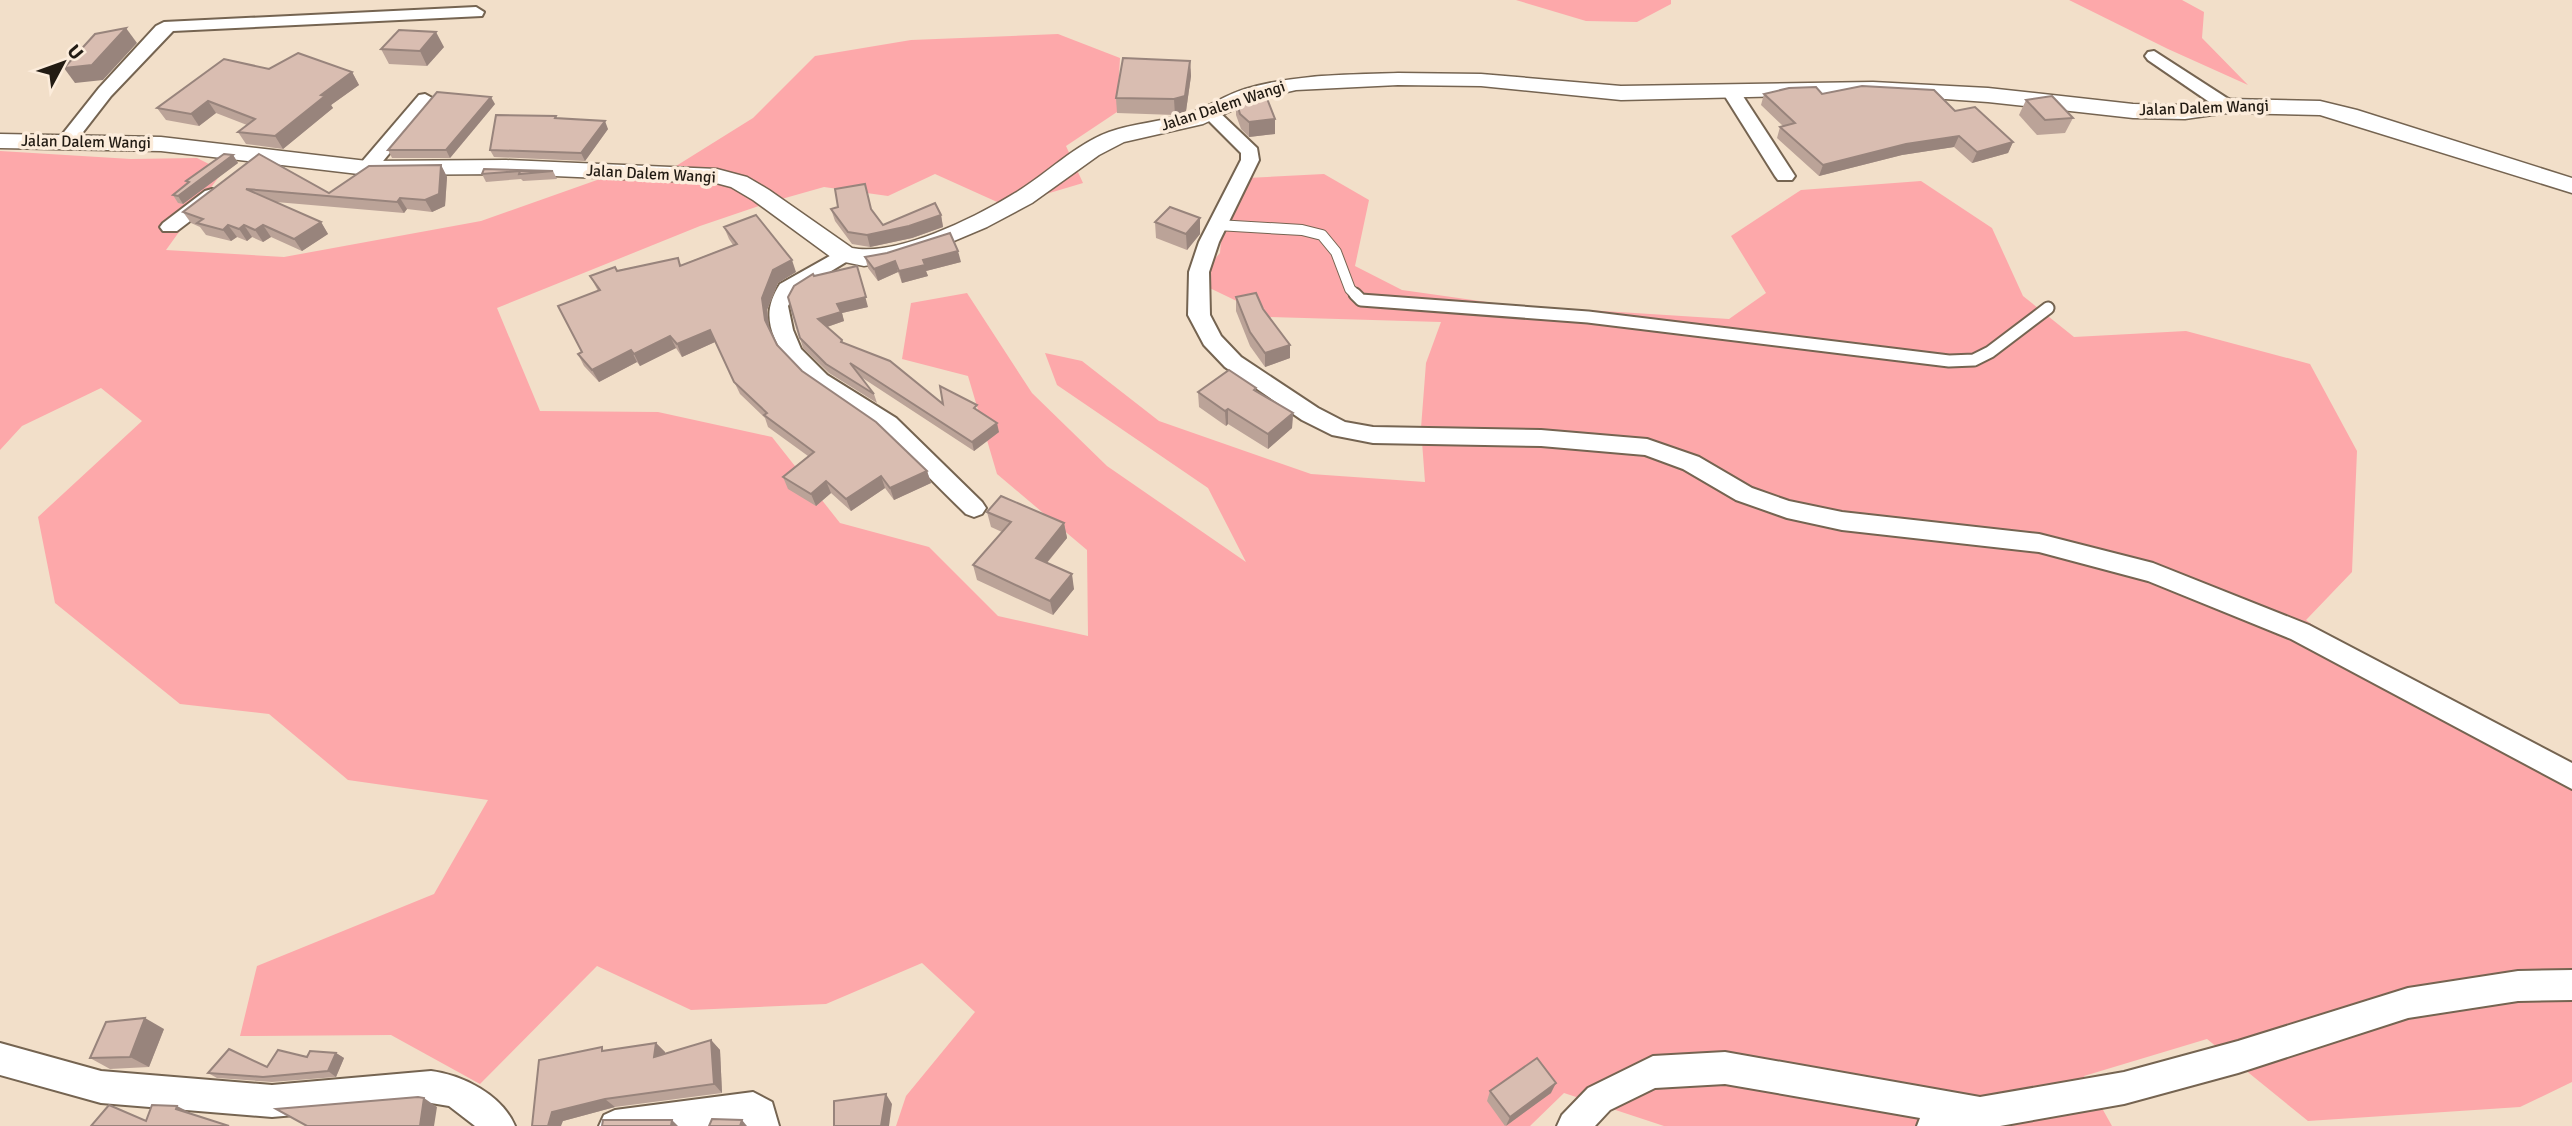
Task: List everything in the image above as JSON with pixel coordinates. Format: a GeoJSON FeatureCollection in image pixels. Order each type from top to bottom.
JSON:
{"type":"FeatureCollection","features":[{"type":"Feature","properties":{"kind":"street"},"geometry":{"type":"LineString","coordinates":[[66,141],[162,30],[170,26],[476,12]]}},
{"type":"Feature","properties":{"kind":"street"},"geometry":{"type":"LineString","coordinates":[[2154,56],[2227,106]]}},
{"type":"Feature","properties":{"kind":"street","name":"Jalan Dalem Wangi"},"geometry":{"type":"LineString","coordinates":[[0,141],[162,144],[367,168],[506,167],[718,176],[761,195],[844,254],[864,258],[933,241],[979,222],[1024,198],[1091,150],[1117,137],[1212,114],[1250,94],[1272,88],[1385,79],[1481,80],[1621,93],[1873,88],[1934,91],[2160,113],[2227,106],[2287,106],[2330,111],[2572,186]]}},
{"type":"Feature","properties":{"kind":"street"},"geometry":{"type":"LineString","coordinates":[[1730,90],[1785,176]]}},
{"type":"Feature","properties":{"kind":"street"},"geometry":{"type":"LineString","coordinates":[[367,168],[425,99]]}},
{"type":"Feature","properties":{"kind":"street"},"geometry":{"type":"LineString","coordinates":[[1212,114],[1250,152],[1244,176],[1217,225],[1199,272],[1199,315],[1212,340],[1233,362],[1310,414],[1340,429],[1373,435],[1541,438],[1647,447],[1691,463],[1744,494],[1787,509],[1842,521],[2039,543],[2152,573],[2300,632],[2572,777]]}},
{"type":"Feature","properties":{"kind":"street"},"geometry":{"type":"LineString","coordinates":[[170,227],[263,156]]}},
{"type":"Feature","properties":{"kind":"street"},"geometry":{"type":"LineString","coordinates":[[844,254],[787,289],[778,306],[782,330],[792,353],[820,380],[888,424],[974,508]]}},
{"type":"Feature","properties":{"kind":"street"},"geometry":{"type":"LineString","coordinates":[[1933,1126],[1982,1113],[2124,1088],[2238,1057],[2408,1003],[2518,986],[2572,985]]}},
{"type":"Feature","properties":{"kind":"street"},"geometry":{"type":"LineString","coordinates":[[0,1059],[101,1087],[272,1101],[430,1087],[449,1088],[468,1098],[499,1126]]}},
{"type":"Feature","properties":{"kind":"street"},"geometry":{"type":"LineString","coordinates":[[1573,1126],[1600,1099],[1653,1072],[1725,1068],[1982,1113]]}},
{"type":"Feature","properties":{"kind":"street"},"geometry":{"type":"LineString","coordinates":[[615,1126],[753,1108],[761,1113],[763,1126]]}},
{"type":"Feature","properties":{"kind":"lane"},"geometry":{"type":"LineString","coordinates":[[1217,225],[1303,230],[1322,235],[1336,252],[1350,289],[1361,300],[1588,317],[1949,361],[1973,360],[1990,352],[2048,308]]}},
{"type":"Feature","properties":{"kind":"shaded area"},"geometry":{"type":"Polygon","coordinates":[[[1516,0],[1671,0],[1671,4],[1637,22],[1586,21],[1516,0]]]}},
{"type":"Feature","properties":{"kind":"shaded area"},"geometry":{"type":"Polygon","coordinates":[[[2069,0],[2182,0],[2204,12],[2202,38],[2248,85],[2168,49],[2069,0]]]}},
{"type":"Feature","properties":{"kind":"shaded area"},"geometry":{"type":"Polygon","coordinates":[[[1058,34],[1120,58],[1117,112],[1066,146],[1083,183],[1006,206],[935,174],[888,196],[824,187],[700,226],[497,308],[540,411],[658,412],[772,437],[840,523],[929,547],[998,616],[1088,636],[1087,550],[997,474],[968,376],[902,359],[911,303],[967,293],[1032,393],[1107,466],[1246,562],[1208,488],[1057,385],[1045,353],[1082,361],[1159,421],[1311,474],[1425,482],[1421,428],[1426,363],[1441,322],[1270,317],[1195,281],[1220,253],[1223,213],[1247,178],[1324,174],[1369,200],[1355,266],[1402,290],[1508,305],[1729,319],[1766,293],[1731,236],[1801,190],[1921,181],[1992,228],[2023,296],[2074,337],[2186,331],[2310,364],[2357,451],[2352,572],[2306,620],[2436,717],[2572,790],[2572,1082],[2520,1107],[2308,1121],[2207,1039],[2084,1076],[2112,1126],[1664,1126],[1564,1093],[1530,1126],[896,1126],[906,1096],[975,1012],[922,963],[826,1004],[691,1010],[597,966],[480,1084],[391,1035],[240,1036],[257,966],[434,894],[488,800],[348,780],[269,714],[180,704],[55,603],[38,517],[142,421],[101,388],[22,426],[0,450],[0,151],[131,159],[197,158],[223,171],[166,250],[284,257],[481,221],[614,174],[668,171],[753,118],[815,56],[911,40],[1058,34]]]}},
{"type":"Feature","properties":{"kind":"building"},"geometry":{"type":"Polygon","coordinates":[[[126,28],[92,65],[64,68],[95,34],[126,28]]]}},
{"type":"Feature","properties":{"kind":"building"},"geometry":{"type":"Polygon","coordinates":[[[399,30],[436,32],[420,51],[381,49],[399,30]]]}},
{"type":"Feature","properties":{"kind":"building"},"geometry":{"type":"Polygon","coordinates":[[[298,53],[352,72],[321,95],[325,96],[275,136],[238,132],[255,119],[208,101],[191,114],[157,108],[224,59],[269,69],[298,53]]]}},
{"type":"Feature","properties":{"kind":"building"},"geometry":{"type":"Polygon","coordinates":[[[1123,58],[1190,61],[1185,96],[1174,99],[1116,98],[1123,58]]]}},
{"type":"Feature","properties":{"kind":"building"},"geometry":{"type":"Polygon","coordinates":[[[1862,86],[1934,90],[1955,111],[1975,107],[2013,142],[1977,152],[1959,136],[1906,144],[1823,165],[1780,127],[1795,123],[1764,94],[1789,88],[1816,87],[1822,94],[1862,86]]]}},
{"type":"Feature","properties":{"kind":"building"},"geometry":{"type":"Polygon","coordinates":[[[437,92],[491,97],[446,150],[388,150],[437,92]]]}},
{"type":"Feature","properties":{"kind":"building"},"geometry":{"type":"Polygon","coordinates":[[[1266,96],[1275,119],[1249,122],[1240,114],[1236,100],[1266,96]]]}},
{"type":"Feature","properties":{"kind":"building"},"geometry":{"type":"Polygon","coordinates":[[[2052,96],[2073,118],[2045,120],[2026,100],[2052,96]]]}},
{"type":"Feature","properties":{"kind":"building"},"geometry":{"type":"Polygon","coordinates":[[[496,115],[556,116],[555,118],[605,121],[581,153],[490,150],[496,115]]]}},
{"type":"Feature","properties":{"kind":"building"},"geometry":{"type":"Polygon","coordinates":[[[224,154],[233,155],[178,196],[173,195],[189,182],[186,181],[224,154]]]}},
{"type":"Feature","properties":{"kind":"building"},"geometry":{"type":"Polygon","coordinates":[[[259,154],[329,193],[369,166],[441,165],[439,194],[425,200],[400,198],[397,202],[246,189],[321,222],[294,239],[263,225],[255,230],[244,225],[239,229],[228,225],[223,230],[197,223],[203,219],[183,212],[259,154]]]}},
{"type":"Feature","properties":{"kind":"building"},"geometry":{"type":"Polygon","coordinates":[[[484,169],[553,171],[482,174],[484,169]]]}},
{"type":"Feature","properties":{"kind":"building"},"geometry":{"type":"Polygon","coordinates":[[[865,184],[871,209],[883,225],[935,203],[941,215],[909,226],[867,235],[848,232],[831,209],[838,207],[835,189],[865,184]]]}},
{"type":"Feature","properties":{"kind":"building"},"geometry":{"type":"Polygon","coordinates":[[[1170,207],[1200,218],[1186,234],[1155,222],[1170,207]]]}},
{"type":"Feature","properties":{"kind":"building"},"geometry":{"type":"Polygon","coordinates":[[[756,215],[792,260],[773,270],[762,298],[765,320],[777,345],[802,371],[876,422],[927,471],[890,488],[881,476],[846,499],[826,481],[811,494],[783,477],[814,452],[764,415],[767,413],[734,382],[710,330],[677,344],[670,336],[634,354],[631,350],[592,370],[578,354],[582,352],[558,306],[600,290],[590,276],[615,267],[617,271],[678,258],[680,266],[737,244],[724,227],[756,215]]]}},
{"type":"Feature","properties":{"kind":"building"},"geometry":{"type":"Polygon","coordinates":[[[950,233],[958,251],[923,260],[925,265],[899,271],[895,261],[874,269],[865,257],[887,253],[950,233]]]}},
{"type":"Feature","properties":{"kind":"building"},"geometry":{"type":"Polygon","coordinates":[[[857,266],[866,297],[837,304],[841,312],[818,319],[842,340],[841,342],[890,361],[943,404],[940,386],[977,405],[974,408],[997,423],[972,442],[850,363],[874,394],[826,364],[800,338],[788,297],[794,286],[813,274],[814,276],[857,266]]]}},
{"type":"Feature","properties":{"kind":"building"},"geometry":{"type":"Polygon","coordinates":[[[1256,293],[1263,309],[1290,345],[1265,353],[1250,332],[1236,297],[1256,293]]]}},
{"type":"Feature","properties":{"kind":"building"},"geometry":{"type":"Polygon","coordinates":[[[1229,370],[1256,388],[1254,390],[1293,413],[1268,434],[1228,409],[1225,411],[1198,392],[1229,370]]]}},
{"type":"Feature","properties":{"kind":"building"},"geometry":{"type":"Polygon","coordinates":[[[1001,496],[1064,523],[1036,558],[1072,574],[1050,601],[973,565],[1011,522],[987,512],[1001,496]]]}},
{"type":"Feature","properties":{"kind":"building"},"geometry":{"type":"Polygon","coordinates":[[[145,1018],[130,1057],[90,1058],[106,1022],[145,1018]]]}},
{"type":"Feature","properties":{"kind":"building"},"geometry":{"type":"Polygon","coordinates":[[[711,1040],[714,1084],[605,1099],[552,1112],[548,1126],[532,1126],[539,1060],[602,1047],[602,1051],[656,1043],[654,1057],[711,1040]]]}},
{"type":"Feature","properties":{"kind":"building"},"geometry":{"type":"Polygon","coordinates":[[[229,1049],[267,1067],[278,1050],[307,1057],[310,1051],[336,1053],[328,1071],[263,1077],[208,1073],[229,1049]]]}},
{"type":"Feature","properties":{"kind":"building"},"geometry":{"type":"Polygon","coordinates":[[[1537,1058],[1556,1083],[1510,1117],[1490,1091],[1537,1058]]]}},
{"type":"Feature","properties":{"kind":"building"},"geometry":{"type":"Polygon","coordinates":[[[886,1094],[881,1126],[834,1126],[834,1101],[886,1094]]]}},
{"type":"Feature","properties":{"kind":"building"},"geometry":{"type":"Polygon","coordinates":[[[424,1098],[420,1126],[307,1126],[276,1109],[424,1098]]]}},
{"type":"Feature","properties":{"kind":"building"},"geometry":{"type":"Polygon","coordinates":[[[109,1105],[146,1121],[152,1105],[177,1106],[176,1109],[229,1126],[91,1126],[109,1105]]]}},
{"type":"Feature","properties":{"kind":"building"},"geometry":{"type":"Polygon","coordinates":[[[712,1119],[742,1120],[740,1126],[709,1126],[712,1119]]]}},
{"type":"Feature","properties":{"kind":"building"},"geometry":{"type":"Polygon","coordinates":[[[603,1120],[672,1120],[671,1126],[602,1126],[603,1120]]]}}]}
